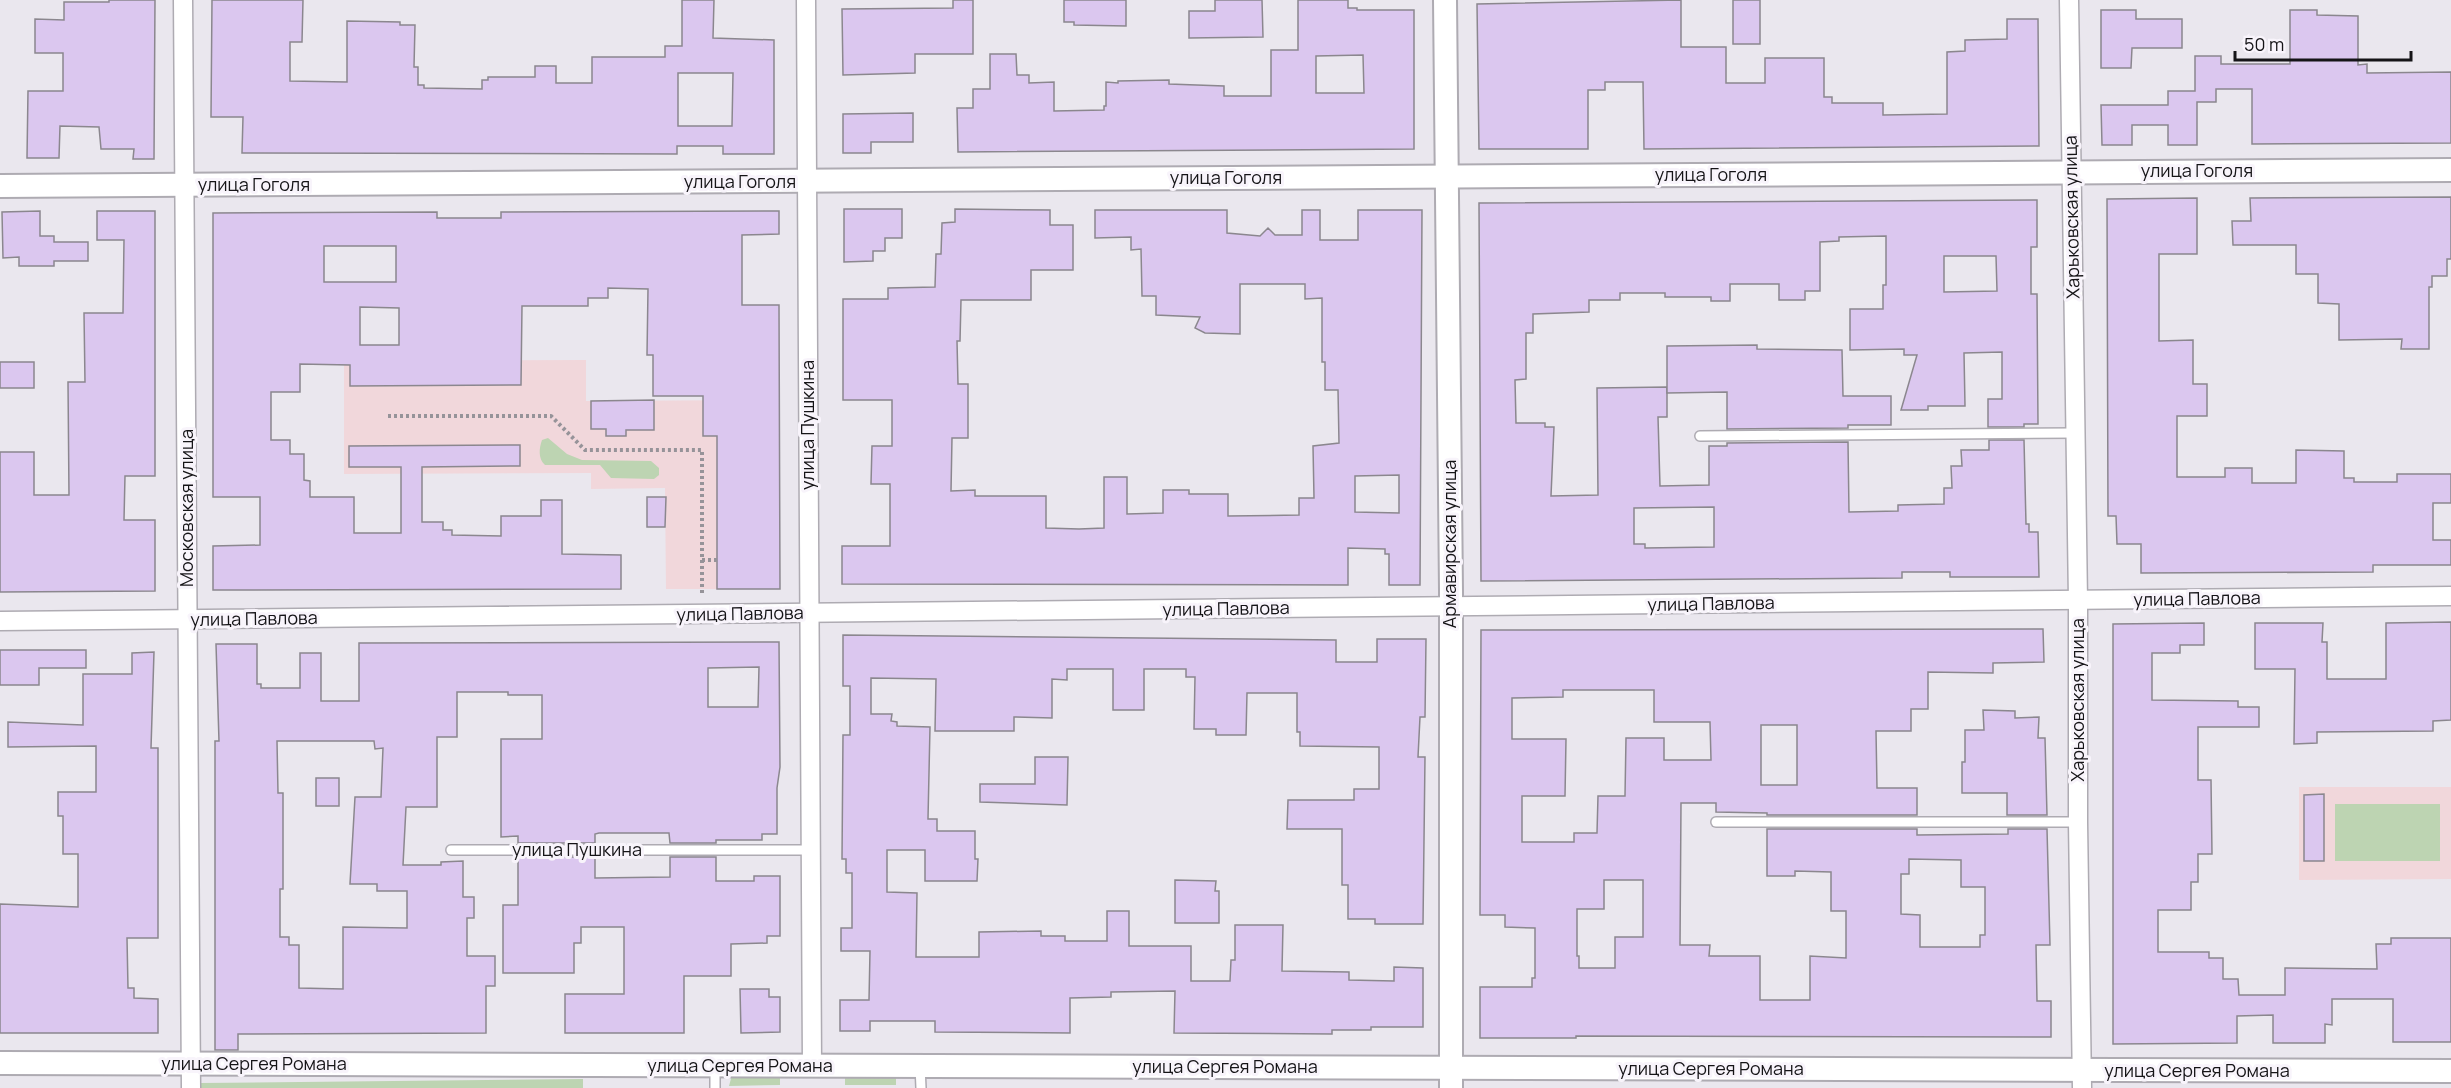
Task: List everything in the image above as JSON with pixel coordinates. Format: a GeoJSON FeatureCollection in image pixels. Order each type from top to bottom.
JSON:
{"type":"FeatureCollection","features":[{"type":"Feature","properties":{"kind":"street","name":"Московская улица"},"geometry":{"type":"LineString","coordinates":[[183,0],[191,1088]]}},
{"type":"Feature","properties":{"kind":"street","name":"улица Пушкина"},"geometry":{"type":"LineString","coordinates":[[806,0],[812,1066]]}},
{"type":"Feature","properties":{"kind":"street","name":"Армавирская улица"},"geometry":{"type":"LineString","coordinates":[[1445,0],[1451,606],[1451,1078]]}},
{"type":"Feature","properties":{"kind":"street","name":"Харьковская улица"},"geometry":{"type":"LineString","coordinates":[[2069,0],[2082,1079]]}},
{"type":"Feature","properties":{"kind":"street","name":"улица Гоголя"},"geometry":{"type":"LineString","coordinates":[[0,186],[2451,170]]}},
{"type":"Feature","properties":{"kind":"street","name":"улица Павлова"},"geometry":{"type":"LineString","coordinates":[[0,621],[2451,596]]}},
{"type":"Feature","properties":{"kind":"street","name":"улица Сергея Романа"},"geometry":{"type":"LineString","coordinates":[[0,1063],[191,1064],[715,1077],[812,1066],[921,1077],[2082,1079],[2451,1071]]}},
{"type":"Feature","properties":{"kind":"lane"},"geometry":{"type":"LineString","coordinates":[[1700,436],[2075,433]]}},
{"type":"Feature","properties":{"kind":"lane"},"geometry":{"type":"LineString","coordinates":[[1716,822],[2078,822]]}},
{"type":"Feature","properties":{"kind":"lane","name":"улица Пушкина"},"geometry":{"type":"LineString","coordinates":[[451,850],[811,850]]}},
{"type":"Feature","properties":{"kind":"path"},"geometry":{"type":"LineString","coordinates":[[388,416],[551,416],[585,450],[702,450],[702,614]]}},
{"type":"Feature","properties":{"kind":"path"},"geometry":{"type":"LineString","coordinates":[[702,560],[717,560]]}},
{"type":"Feature","properties":{"kind":"shaded area"},"geometry":{"type":"Polygon","coordinates":[[[586,360],[586,401],[779,400],[780,589],[666,589],[665,488],[591,489],[591,473],[344,474],[344,361],[586,360]]]}},
{"type":"Feature","properties":{"kind":"shaded area"},"geometry":{"type":"Polygon","coordinates":[[[2299,787],[2451,787],[2451,879],[2299,880],[2299,787]]]}},
{"type":"Feature","properties":{"kind":"green space"},"geometry":{"type":"Polygon","coordinates":[[[548,438],[567,454],[582,460],[651,461],[659,468],[659,475],[654,479],[611,478],[600,465],[545,465],[540,457],[540,450],[542,440],[548,438]]]}},
{"type":"Feature","properties":{"kind":"green space"},"geometry":{"type":"Polygon","coordinates":[[[2335,804],[2440,804],[2440,861],[2335,861],[2335,804]]]}},
{"type":"Feature","properties":{"kind":"green space"},"geometry":{"type":"Polygon","coordinates":[[[845,1071],[893,1074],[896,1078],[896,1085],[845,1085],[845,1071]]]}},
{"type":"Feature","properties":{"kind":"green space"},"geometry":{"type":"Polygon","coordinates":[[[780,1072],[780,1085],[729,1086],[732,1075],[780,1072]]]}},
{"type":"Feature","properties":{"kind":"green space"},"geometry":{"type":"Polygon","coordinates":[[[583,1079],[583,1088],[200,1088],[200,1083],[583,1079]]]}},
{"type":"Feature","properties":{"kind":"building"},"geometry":{"type":"Polygon","coordinates":[[[109,0],[155,0],[154,159],[133,159],[134,149],[101,149],[99,127],[60,126],[59,158],[27,158],[28,91],[63,91],[63,53],[35,53],[35,19],[64,20],[64,2],[109,2],[109,0]]]}},
{"type":"Feature","properties":{"kind":"building"},"geometry":{"type":"Polygon","coordinates":[[[212,0],[303,0],[302,42],[290,42],[290,81],[347,82],[347,21],[400,22],[400,25],[415,25],[414,67],[418,67],[418,85],[424,85],[424,88],[482,89],[482,80],[488,80],[488,77],[535,77],[535,66],[556,66],[556,83],[592,83],[592,57],[665,57],[665,46],[682,46],[682,0],[714,0],[713,38],[774,40],[774,154],[723,154],[723,146],[677,146],[677,154],[242,153],[243,117],[211,117],[212,0]],[[678,73],[678,126],[732,126],[733,73],[678,73]]]}},
{"type":"Feature","properties":{"kind":"building"},"geometry":{"type":"Polygon","coordinates":[[[953,0],[973,0],[973,54],[915,54],[915,73],[843,75],[842,9],[953,8],[953,0]]]}},
{"type":"Feature","properties":{"kind":"building"},"geometry":{"type":"Polygon","coordinates":[[[1064,0],[1126,0],[1126,26],[1074,25],[1074,22],[1064,22],[1064,0]]]}},
{"type":"Feature","properties":{"kind":"building"},"geometry":{"type":"Polygon","coordinates":[[[1215,0],[1262,0],[1263,37],[1189,38],[1189,11],[1215,11],[1215,0]]]}},
{"type":"Feature","properties":{"kind":"building"},"geometry":{"type":"Polygon","coordinates":[[[1298,0],[1348,0],[1348,8],[1357,8],[1357,10],[1414,10],[1414,149],[958,152],[957,108],[973,108],[973,89],[990,89],[990,54],[1016,54],[1017,75],[1029,75],[1029,83],[1054,82],[1054,111],[1104,110],[1106,82],[1118,83],[1118,81],[1169,80],[1169,84],[1224,86],[1224,96],[1271,96],[1271,50],[1298,50],[1298,0]],[[1363,55],[1316,56],[1316,93],[1364,93],[1363,55]]]}},
{"type":"Feature","properties":{"kind":"building"},"geometry":{"type":"Polygon","coordinates":[[[1681,0],[1681,47],[1726,47],[1726,83],[1765,83],[1765,58],[1824,58],[1824,97],[1832,97],[1832,103],[1883,103],[1883,115],[1947,114],[1947,52],[1965,51],[1965,40],[2007,39],[2007,19],[2038,19],[2039,146],[1644,149],[1643,82],[1605,82],[1605,90],[1588,90],[1588,149],[1479,149],[1477,4],[1681,0]]]}},
{"type":"Feature","properties":{"kind":"building"},"geometry":{"type":"Polygon","coordinates":[[[1733,0],[1760,0],[1760,44],[1733,44],[1733,0]]]}},
{"type":"Feature","properties":{"kind":"building"},"geometry":{"type":"Polygon","coordinates":[[[2101,10],[2136,10],[2136,19],[2182,19],[2182,48],[2132,48],[2131,68],[2101,68],[2101,10]]]}},
{"type":"Feature","properties":{"kind":"building"},"geometry":{"type":"Polygon","coordinates":[[[2290,10],[2317,10],[2317,15],[2358,16],[2358,65],[2367,64],[2367,73],[2451,72],[2451,143],[2252,144],[2252,89],[2216,89],[2216,102],[2197,102],[2197,145],[2168,145],[2168,125],[2132,125],[2132,145],[2102,145],[2101,105],[2168,105],[2168,91],[2195,91],[2195,56],[2221,56],[2221,64],[2290,64],[2290,10]]]}},
{"type":"Feature","properties":{"kind":"building"},"geometry":{"type":"Polygon","coordinates":[[[913,113],[913,142],[871,142],[871,153],[843,153],[843,114],[913,113]]]}},
{"type":"Feature","properties":{"kind":"building"},"geometry":{"type":"Polygon","coordinates":[[[2451,197],[2451,259],[2447,259],[2447,276],[2432,276],[2432,287],[2429,287],[2429,349],[2401,349],[2402,339],[2339,340],[2339,304],[2318,303],[2318,274],[2296,274],[2296,245],[2233,245],[2232,221],[2251,221],[2250,198],[2451,197]]]}},
{"type":"Feature","properties":{"kind":"building"},"geometry":{"type":"Polygon","coordinates":[[[2197,198],[2197,254],[2159,254],[2159,341],[2193,340],[2193,384],[2207,384],[2207,416],[2177,416],[2177,477],[2225,477],[2225,468],[2252,468],[2252,483],[2296,483],[2296,450],[2344,451],[2344,478],[2354,478],[2354,482],[2397,482],[2397,474],[2451,474],[2451,503],[2433,503],[2433,540],[2451,540],[2451,565],[2373,565],[2373,572],[2141,573],[2141,544],[2117,544],[2116,516],[2108,516],[2107,199],[2197,198]]]}},
{"type":"Feature","properties":{"kind":"building"},"geometry":{"type":"Polygon","coordinates":[[[2037,200],[2037,247],[2031,247],[2031,294],[2037,294],[2038,424],[2024,424],[2024,427],[1988,427],[1988,399],[2002,399],[2002,352],[1964,353],[1965,406],[1928,406],[1928,410],[1901,410],[1917,355],[1904,355],[1904,349],[1850,350],[1850,309],[1883,309],[1883,285],[1886,285],[1886,236],[1839,237],[1839,241],[1820,242],[1820,291],[1805,291],[1805,300],[1779,300],[1779,284],[1730,284],[1730,301],[1711,301],[1711,297],[1665,297],[1665,293],[1620,293],[1620,300],[1589,300],[1589,312],[1533,314],[1533,333],[1526,333],[1526,379],[1515,380],[1516,423],[1545,423],[1545,427],[1554,427],[1551,496],[1598,495],[1597,388],[1667,387],[1667,417],[1658,417],[1660,486],[1709,485],[1709,446],[1727,446],[1727,443],[1848,442],[1849,512],[1898,511],[1898,505],[1944,504],[1944,488],[1952,488],[1951,466],[1962,466],[1961,450],[1989,450],[1989,440],[2024,440],[2026,524],[2029,524],[2029,532],[2038,532],[2039,577],[1950,577],[1950,572],[1902,572],[1902,578],[1481,581],[1479,203],[2037,200]],[[1944,256],[1944,292],[1997,291],[1996,256],[1944,256]],[[1714,507],[1634,508],[1634,544],[1645,544],[1645,548],[1714,547],[1714,507]]]}},
{"type":"Feature","properties":{"kind":"building"},"geometry":{"type":"Polygon","coordinates":[[[844,209],[902,209],[902,238],[885,238],[885,251],[873,251],[873,261],[844,262],[844,209]]]}},
{"type":"Feature","properties":{"kind":"building"},"geometry":{"type":"Polygon","coordinates":[[[955,209],[1050,210],[1050,225],[1073,225],[1073,270],[1031,270],[1031,300],[961,300],[960,341],[957,341],[958,384],[968,384],[968,438],[952,438],[951,491],[975,490],[975,496],[1046,496],[1046,528],[1079,529],[1104,528],[1104,477],[1127,477],[1127,514],[1163,513],[1163,490],[1189,490],[1189,494],[1228,494],[1228,516],[1299,515],[1299,498],[1314,498],[1313,446],[1339,443],[1338,390],[1325,390],[1325,362],[1322,362],[1322,298],[1305,299],[1305,284],[1240,284],[1240,334],[1205,333],[1195,328],[1200,317],[1156,315],[1156,296],[1142,296],[1141,249],[1131,250],[1131,237],[1095,238],[1095,210],[1227,210],[1227,233],[1260,236],[1268,228],[1275,235],[1302,235],[1302,210],[1320,210],[1320,240],[1358,240],[1358,210],[1422,210],[1420,585],[1389,585],[1389,554],[1385,554],[1385,549],[1348,548],[1348,585],[842,584],[842,546],[890,546],[890,484],[871,484],[872,446],[892,446],[892,400],[843,400],[843,299],[888,299],[888,288],[935,287],[936,254],[941,254],[942,223],[955,222],[955,209]],[[1399,475],[1355,476],[1355,512],[1399,513],[1399,475]]]}},
{"type":"Feature","properties":{"kind":"building"},"geometry":{"type":"Polygon","coordinates":[[[40,211],[40,236],[54,236],[54,242],[88,242],[88,261],[54,261],[54,266],[19,266],[19,257],[3,258],[2,212],[40,211]]]}},
{"type":"Feature","properties":{"kind":"building"},"geometry":{"type":"Polygon","coordinates":[[[97,211],[155,211],[155,476],[125,476],[124,520],[155,520],[155,591],[0,592],[0,452],[34,452],[34,495],[69,495],[68,382],[85,382],[84,313],[123,313],[124,240],[97,240],[97,211]]]}},
{"type":"Feature","properties":{"kind":"building"},"geometry":{"type":"Polygon","coordinates":[[[779,211],[779,234],[742,235],[742,305],[779,305],[780,589],[717,589],[717,436],[703,436],[703,396],[653,396],[653,355],[647,355],[648,289],[608,288],[608,298],[588,298],[588,306],[522,306],[521,385],[350,386],[350,365],[300,364],[300,392],[271,392],[271,440],[290,440],[290,454],[304,454],[304,480],[310,481],[310,497],[354,497],[354,533],[401,533],[401,467],[349,467],[349,446],[520,445],[520,466],[422,467],[422,522],[443,522],[443,530],[452,530],[452,535],[501,536],[501,516],[541,516],[541,500],[562,500],[562,554],[621,555],[621,589],[213,590],[213,546],[260,545],[260,497],[213,497],[213,213],[437,212],[437,218],[501,218],[501,212],[779,211]],[[324,246],[324,282],[396,282],[396,246],[324,246]],[[360,307],[360,345],[399,345],[399,308],[360,307]]]}},
{"type":"Feature","properties":{"kind":"building"},"geometry":{"type":"Polygon","coordinates":[[[1757,345],[1757,349],[1842,350],[1843,396],[1891,396],[1891,425],[1848,425],[1848,428],[1727,429],[1727,392],[1667,393],[1667,346],[1757,345]]]}},
{"type":"Feature","properties":{"kind":"building"},"geometry":{"type":"Polygon","coordinates":[[[0,362],[34,362],[34,388],[0,388],[0,362]]]}},
{"type":"Feature","properties":{"kind":"building"},"geometry":{"type":"Polygon","coordinates":[[[654,400],[654,430],[626,430],[626,436],[606,436],[606,429],[591,429],[591,401],[654,400]]]}},
{"type":"Feature","properties":{"kind":"building"},"geometry":{"type":"Polygon","coordinates":[[[647,497],[666,497],[665,527],[647,527],[647,497]]]}},
{"type":"Feature","properties":{"kind":"building"},"geometry":{"type":"Polygon","coordinates":[[[2451,622],[2451,720],[2433,721],[2433,731],[2317,732],[2317,743],[2294,744],[2295,669],[2255,669],[2255,623],[2323,623],[2322,642],[2327,642],[2327,679],[2386,679],[2386,623],[2451,622]]]}},
{"type":"Feature","properties":{"kind":"building"},"geometry":{"type":"Polygon","coordinates":[[[2204,623],[2204,645],[2180,645],[2180,653],[2152,653],[2152,700],[2238,701],[2238,707],[2259,707],[2259,727],[2198,727],[2198,780],[2211,780],[2212,854],[2198,854],[2198,882],[2191,882],[2191,910],[2158,910],[2158,952],[2209,952],[2209,958],[2223,958],[2223,979],[2238,979],[2239,995],[2285,995],[2285,968],[2377,969],[2376,944],[2391,944],[2391,938],[2451,938],[2451,1042],[2393,1042],[2393,999],[2332,999],[2332,1025],[2325,1024],[2325,1043],[2273,1043],[2273,1015],[2237,1016],[2237,1043],[2113,1044],[2113,624],[2204,623]]]}},
{"type":"Feature","properties":{"kind":"building"},"geometry":{"type":"Polygon","coordinates":[[[2043,629],[2044,662],[1993,663],[1993,673],[1928,672],[1928,709],[1911,709],[1911,731],[1876,731],[1877,788],[1917,788],[1917,815],[1767,815],[1767,813],[1716,812],[1716,803],[1681,803],[1680,945],[1710,945],[1709,956],[1760,956],[1760,1000],[1810,1000],[1810,956],[1846,958],[1846,911],[1831,911],[1831,872],[1795,871],[1795,876],[1767,876],[1767,829],[1917,829],[1917,835],[2008,834],[2008,829],[2047,829],[2050,945],[2036,945],[2037,1001],[2051,1001],[2051,1037],[1576,1036],[1576,1038],[1480,1038],[1480,987],[1532,987],[1532,978],[1535,978],[1535,928],[1505,927],[1505,915],[1480,915],[1481,630],[2043,629]],[[1563,690],[1563,697],[1512,698],[1512,739],[1566,739],[1565,796],[1522,796],[1522,842],[1574,842],[1574,833],[1597,833],[1598,796],[1625,796],[1626,738],[1664,738],[1664,760],[1711,760],[1710,722],[1654,722],[1654,690],[1563,690]],[[1761,725],[1761,785],[1797,785],[1797,725],[1761,725]],[[1909,859],[1909,874],[1901,874],[1901,914],[1920,915],[1920,947],[1980,947],[1980,935],[1985,935],[1985,887],[1961,887],[1961,860],[1909,859]],[[1604,880],[1604,909],[1577,909],[1579,968],[1615,968],[1615,937],[1643,937],[1643,880],[1604,880]]]}},
{"type":"Feature","properties":{"kind":"building"},"geometry":{"type":"Polygon","coordinates":[[[843,635],[1336,640],[1336,662],[1377,662],[1377,639],[1426,639],[1425,717],[1420,717],[1418,757],[1425,757],[1423,924],[1375,924],[1375,919],[1348,919],[1348,885],[1342,885],[1342,829],[1287,829],[1288,800],[1354,800],[1354,789],[1379,789],[1379,747],[1300,746],[1300,732],[1297,732],[1297,693],[1247,693],[1246,735],[1216,735],[1216,729],[1194,729],[1195,677],[1186,677],[1186,669],[1144,669],[1144,710],[1113,710],[1113,669],[1067,669],[1067,680],[1052,679],[1052,718],[1014,717],[1014,731],[935,731],[936,679],[871,678],[871,714],[892,714],[891,721],[897,722],[897,726],[930,727],[928,819],[937,819],[937,831],[975,831],[975,859],[978,859],[977,881],[925,881],[925,850],[887,850],[887,892],[917,893],[916,957],[979,957],[979,932],[1041,931],[1041,936],[1065,936],[1065,941],[1107,941],[1107,911],[1129,911],[1129,946],[1191,946],[1191,981],[1230,981],[1231,960],[1235,960],[1235,925],[1283,925],[1282,971],[1349,972],[1349,980],[1394,981],[1394,967],[1423,968],[1423,1027],[1332,1030],[1332,1034],[1174,1033],[1175,991],[1111,992],[1111,997],[1070,998],[1070,1033],[935,1032],[935,1021],[870,1021],[870,1031],[840,1031],[840,1000],[869,1000],[870,951],[841,951],[841,928],[852,928],[852,873],[846,873],[846,859],[842,859],[843,735],[850,735],[850,686],[843,686],[843,635]]]}},
{"type":"Feature","properties":{"kind":"building"},"geometry":{"type":"Polygon","coordinates":[[[779,642],[780,767],[777,788],[777,834],[762,834],[762,840],[716,840],[716,843],[670,843],[669,833],[599,833],[595,834],[595,843],[518,843],[518,836],[501,837],[501,739],[542,739],[542,695],[457,692],[457,737],[437,737],[437,807],[406,807],[403,865],[441,865],[441,862],[463,861],[463,897],[474,897],[474,918],[467,918],[467,956],[495,956],[495,986],[486,986],[486,1033],[238,1034],[238,1050],[215,1050],[215,741],[219,741],[216,644],[257,644],[257,684],[261,684],[261,688],[300,688],[300,653],[321,653],[321,701],[359,701],[359,643],[779,642]],[[759,667],[708,668],[708,707],[758,707],[759,667]],[[277,741],[278,793],[283,793],[283,889],[280,889],[280,937],[289,937],[289,945],[299,945],[299,988],[343,989],[343,927],[407,928],[407,891],[377,891],[377,884],[350,884],[355,797],[381,797],[383,748],[375,749],[374,741],[277,741]]]}},
{"type":"Feature","properties":{"kind":"building"},"geometry":{"type":"Polygon","coordinates":[[[0,650],[86,650],[86,668],[39,668],[39,685],[0,685],[0,650]]]}},
{"type":"Feature","properties":{"kind":"building"},"geometry":{"type":"Polygon","coordinates":[[[154,652],[151,748],[158,748],[158,938],[127,938],[128,988],[134,988],[134,998],[158,999],[158,1033],[0,1033],[0,904],[78,907],[78,854],[63,854],[63,816],[58,816],[58,792],[96,792],[96,746],[8,747],[8,722],[83,725],[83,674],[132,674],[132,653],[154,652]]]}},
{"type":"Feature","properties":{"kind":"building"},"geometry":{"type":"Polygon","coordinates":[[[1983,710],[2015,711],[2015,718],[2039,717],[2038,738],[2045,738],[2047,815],[2007,815],[2007,793],[1962,793],[1965,730],[1984,730],[1983,710]]]}},
{"type":"Feature","properties":{"kind":"building"},"geometry":{"type":"Polygon","coordinates":[[[1035,757],[1068,757],[1067,805],[980,802],[980,784],[1035,784],[1035,757]]]}},
{"type":"Feature","properties":{"kind":"building"},"geometry":{"type":"Polygon","coordinates":[[[316,778],[339,778],[339,806],[316,806],[316,778]]]}},
{"type":"Feature","properties":{"kind":"building"},"geometry":{"type":"Polygon","coordinates":[[[2324,794],[2324,861],[2304,861],[2304,795],[2324,794]]]}},
{"type":"Feature","properties":{"kind":"building"},"geometry":{"type":"Polygon","coordinates":[[[518,857],[595,857],[595,878],[670,877],[670,857],[716,857],[716,881],[754,881],[754,876],[780,876],[780,936],[767,936],[767,943],[731,944],[731,976],[684,976],[684,1033],[565,1033],[565,994],[624,994],[624,927],[581,927],[581,943],[574,943],[574,973],[503,973],[503,905],[518,905],[518,857]]]}},
{"type":"Feature","properties":{"kind":"building"},"geometry":{"type":"Polygon","coordinates":[[[1175,880],[1216,881],[1215,891],[1219,891],[1219,923],[1175,923],[1175,880]]]}},
{"type":"Feature","properties":{"kind":"building"},"geometry":{"type":"Polygon","coordinates":[[[740,989],[769,989],[769,997],[780,997],[780,1032],[741,1033],[740,989]]]}}]}
